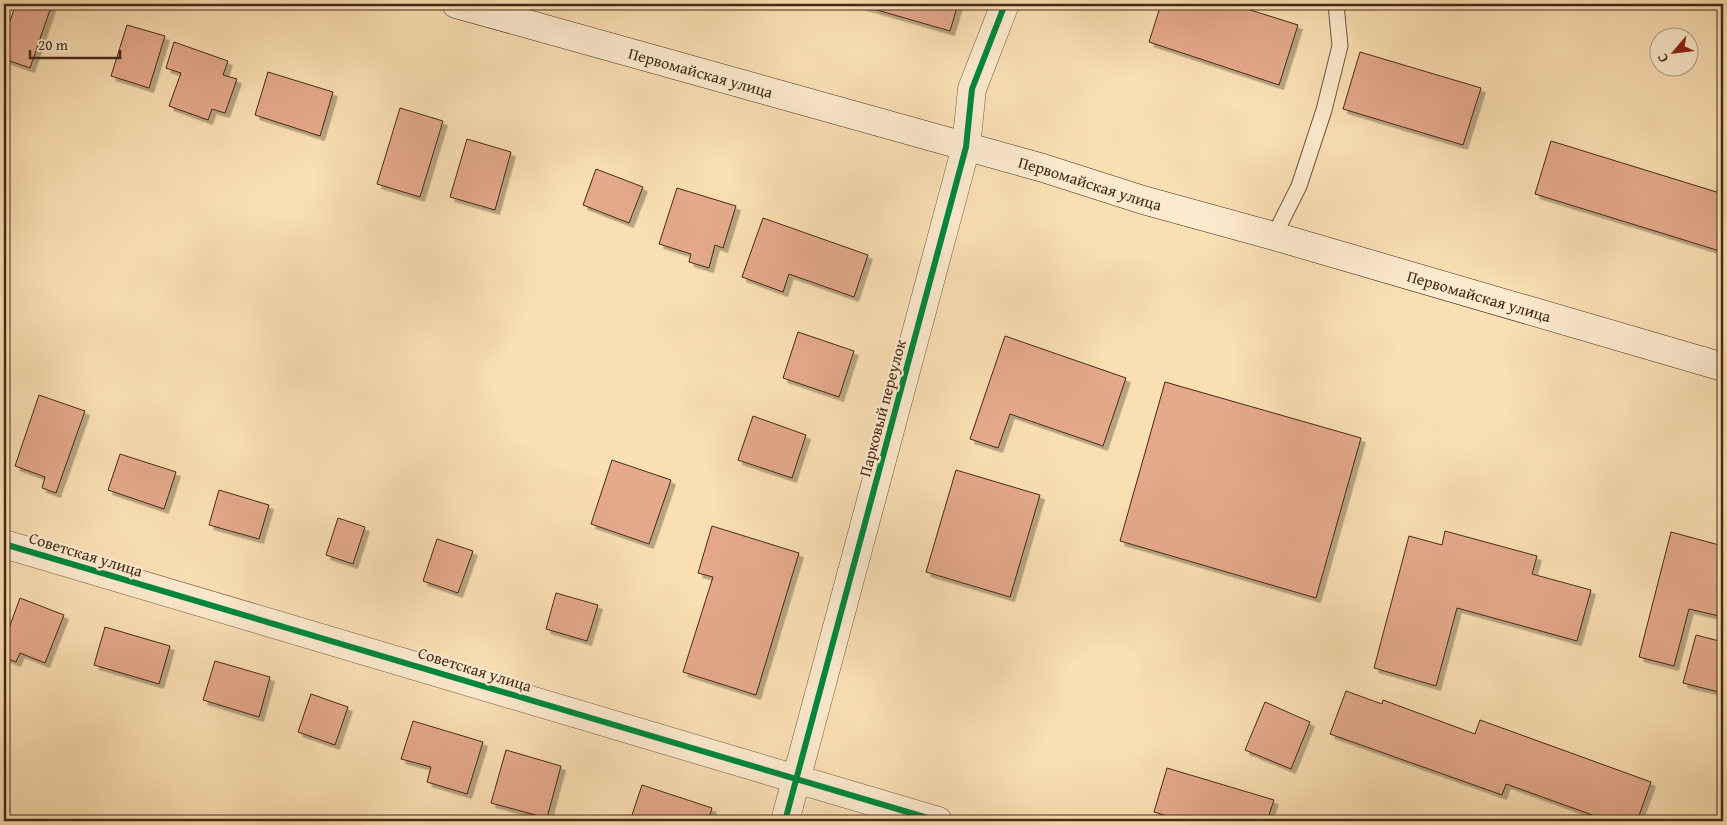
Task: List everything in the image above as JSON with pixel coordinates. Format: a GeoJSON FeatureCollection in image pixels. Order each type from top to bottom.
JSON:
{"type":"FeatureCollection","features":[{"type":"Feature","properties":{"kind":"street","name":"Первомайская улица"},"geometry":{"type":"LineString","coordinates":[[456,4],[1043,168],[1143,200],[1274,236],[1723,367]]}},
{"type":"Feature","properties":{"kind":"street","name":"Парковый переулок"},"geometry":{"type":"LineString","coordinates":[[785,821],[966,148],[972,89],[1005,4]]}},
{"type":"Feature","properties":{"kind":"street","name":"Советская улица"},"geometry":{"type":"LineString","coordinates":[[4,544],[938,821]]}},
{"type":"Feature","properties":{"kind":"lane"},"geometry":{"type":"LineString","coordinates":[[1274,236],[1299,186],[1324,110],[1340,46],[1336,4]]}},
{"type":"Feature","properties":{"kind":"building"},"geometry":{"type":"Polygon","coordinates":[[[16,4],[52,4],[30,68],[4,59],[4,38],[16,4]]]}},
{"type":"Feature","properties":{"kind":"building"},"geometry":{"type":"Polygon","coordinates":[[[856,4],[958,4],[950,31],[856,4]]]}},
{"type":"Feature","properties":{"kind":"building"},"geometry":{"type":"Polygon","coordinates":[[[1161,4],[1231,4],[1298,25],[1279,85],[1149,42],[1161,4]]]}},
{"type":"Feature","properties":{"kind":"building"},"geometry":{"type":"Polygon","coordinates":[[[127,25],[165,36],[149,88],[111,76],[127,25]]]}},
{"type":"Feature","properties":{"kind":"building"},"geometry":{"type":"Polygon","coordinates":[[[174,42],[228,61],[223,75],[237,79],[225,113],[212,109],[208,120],[169,106],[181,73],[166,68],[174,42]]]}},
{"type":"Feature","properties":{"kind":"building"},"geometry":{"type":"Polygon","coordinates":[[[1360,52],[1481,88],[1463,145],[1343,109],[1360,52]]]}},
{"type":"Feature","properties":{"kind":"building"},"geometry":{"type":"Polygon","coordinates":[[[268,72],[333,92],[320,136],[255,115],[268,72]]]}},
{"type":"Feature","properties":{"kind":"building"},"geometry":{"type":"Polygon","coordinates":[[[400,108],[443,121],[420,197],[377,184],[400,108]]]}},
{"type":"Feature","properties":{"kind":"building"},"geometry":{"type":"Polygon","coordinates":[[[467,139],[511,152],[495,210],[450,197],[467,139]]]}},
{"type":"Feature","properties":{"kind":"building"},"geometry":{"type":"Polygon","coordinates":[[[1551,141],[1723,194],[1723,252],[1535,194],[1551,141]]]}},
{"type":"Feature","properties":{"kind":"building"},"geometry":{"type":"Polygon","coordinates":[[[596,169],[643,187],[629,223],[583,205],[596,169]]]}},
{"type":"Feature","properties":{"kind":"building"},"geometry":{"type":"Polygon","coordinates":[[[677,188],[736,206],[723,248],[715,245],[709,268],[689,262],[691,254],[659,244],[677,188]]]}},
{"type":"Feature","properties":{"kind":"building"},"geometry":{"type":"Polygon","coordinates":[[[763,218],[868,255],[854,297],[789,274],[783,292],[742,277],[763,218]]]}},
{"type":"Feature","properties":{"kind":"building"},"geometry":{"type":"Polygon","coordinates":[[[798,332],[854,351],[839,397],[783,378],[798,332]]]}},
{"type":"Feature","properties":{"kind":"building"},"geometry":{"type":"Polygon","coordinates":[[[1005,336],[1126,378],[1103,446],[1010,414],[998,448],[970,439],[1005,336]]]}},
{"type":"Feature","properties":{"kind":"building"},"geometry":{"type":"Polygon","coordinates":[[[1165,382],[1361,438],[1316,598],[1120,541],[1165,382]]]}},
{"type":"Feature","properties":{"kind":"building"},"geometry":{"type":"Polygon","coordinates":[[[39,395],[85,411],[56,493],[42,488],[45,477],[15,466],[39,395]]]}},
{"type":"Feature","properties":{"kind":"building"},"geometry":{"type":"Polygon","coordinates":[[[753,416],[806,435],[792,478],[738,460],[753,416]]]}},
{"type":"Feature","properties":{"kind":"building"},"geometry":{"type":"Polygon","coordinates":[[[120,454],[176,472],[164,509],[108,490],[120,454]]]}},
{"type":"Feature","properties":{"kind":"building"},"geometry":{"type":"Polygon","coordinates":[[[612,460],[671,480],[649,544],[591,524],[612,460]]]}},
{"type":"Feature","properties":{"kind":"building"},"geometry":{"type":"Polygon","coordinates":[[[956,470],[1040,495],[1010,597],[926,572],[956,470]]]}},
{"type":"Feature","properties":{"kind":"building"},"geometry":{"type":"Polygon","coordinates":[[[219,490],[269,505],[259,539],[209,525],[219,490]]]}},
{"type":"Feature","properties":{"kind":"building"},"geometry":{"type":"Polygon","coordinates":[[[338,518],[365,527],[353,564],[326,555],[338,518]]]}},
{"type":"Feature","properties":{"kind":"building"},"geometry":{"type":"Polygon","coordinates":[[[712,526],[799,553],[756,695],[683,672],[713,577],[698,573],[712,526]]]}},
{"type":"Feature","properties":{"kind":"building"},"geometry":{"type":"Polygon","coordinates":[[[1445,531],[1537,556],[1532,574],[1591,590],[1577,641],[1457,608],[1436,686],[1374,668],[1409,536],[1442,545],[1445,531]]]}},
{"type":"Feature","properties":{"kind":"building"},"geometry":{"type":"Polygon","coordinates":[[[1671,532],[1723,546],[1723,617],[1689,609],[1674,666],[1639,657],[1671,532]]]}},
{"type":"Feature","properties":{"kind":"building"},"geometry":{"type":"Polygon","coordinates":[[[437,539],[473,551],[458,593],[423,581],[437,539]]]}},
{"type":"Feature","properties":{"kind":"building"},"geometry":{"type":"Polygon","coordinates":[[[556,593],[598,605],[587,641],[546,629],[556,593]]]}},
{"type":"Feature","properties":{"kind":"building"},"geometry":{"type":"Polygon","coordinates":[[[20,598],[64,615],[45,663],[20,653],[16,662],[4,657],[4,642],[20,598]]]}},
{"type":"Feature","properties":{"kind":"building"},"geometry":{"type":"Polygon","coordinates":[[[105,627],[170,646],[159,684],[94,665],[105,627]]]}},
{"type":"Feature","properties":{"kind":"building"},"geometry":{"type":"Polygon","coordinates":[[[1696,635],[1723,642],[1723,693],[1683,683],[1696,635]]]}},
{"type":"Feature","properties":{"kind":"building"},"geometry":{"type":"Polygon","coordinates":[[[215,661],[270,677],[259,717],[203,700],[215,661]]]}},
{"type":"Feature","properties":{"kind":"building"},"geometry":{"type":"Polygon","coordinates":[[[1346,691],[1382,704],[1383,700],[1475,734],[1480,720],[1651,782],[1637,821],[1609,821],[1506,784],[1502,795],[1330,734],[1346,691]]]}},
{"type":"Feature","properties":{"kind":"building"},"geometry":{"type":"Polygon","coordinates":[[[311,694],[348,707],[335,745],[298,732],[311,694]]]}},
{"type":"Feature","properties":{"kind":"building"},"geometry":{"type":"Polygon","coordinates":[[[1265,702],[1310,722],[1291,769],[1245,750],[1265,702]]]}},
{"type":"Feature","properties":{"kind":"building"},"geometry":{"type":"Polygon","coordinates":[[[413,721],[483,742],[467,794],[427,782],[431,767],[401,759],[413,721]]]}},
{"type":"Feature","properties":{"kind":"building"},"geometry":{"type":"Polygon","coordinates":[[[506,750],[561,766],[547,818],[491,803],[506,750]]]}},
{"type":"Feature","properties":{"kind":"building"},"geometry":{"type":"Polygon","coordinates":[[[1167,768],[1274,800],[1267,821],[1184,821],[1154,812],[1167,768]]]}},
{"type":"Feature","properties":{"kind":"building"},"geometry":{"type":"Polygon","coordinates":[[[642,785],[712,808],[708,821],[630,821],[642,785]]]}},
{"type":"Feature","properties":{"kind":"building"},"geometry":{"type":"Polygon","coordinates":[[[1337,816],[1351,821],[1335,821],[1337,816]]]}},
{"type":"Feature","properties":{"kind":"cycle path"},"geometry":{"type":"LineString","coordinates":[[785,821],[966,147],[972,89],[1005,4]]}},
{"type":"Feature","properties":{"kind":"cycle path"},"geometry":{"type":"LineString","coordinates":[[4,544],[938,821]]}}]}
